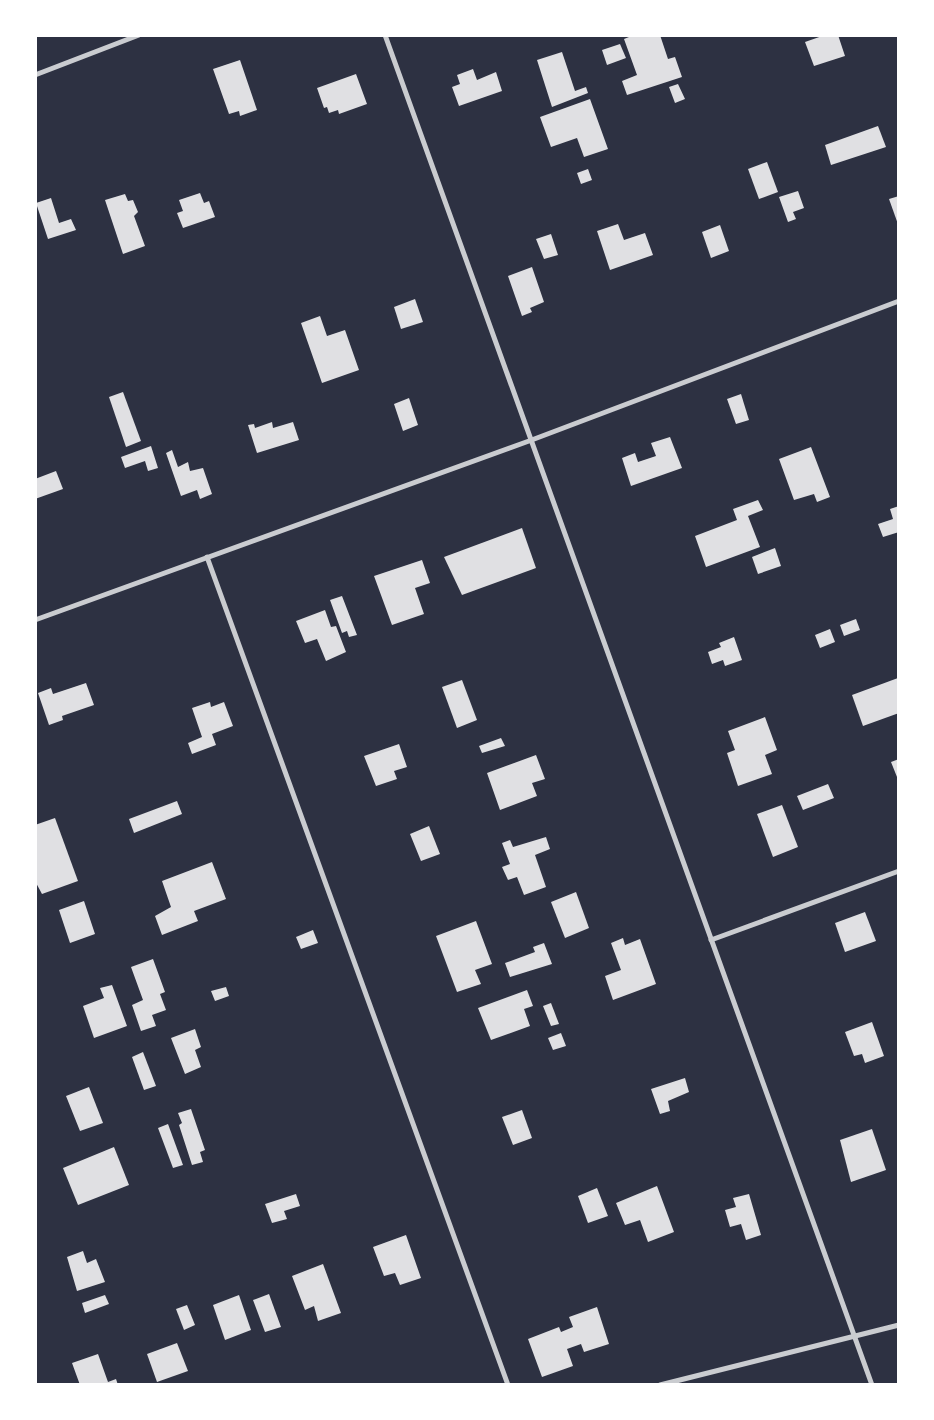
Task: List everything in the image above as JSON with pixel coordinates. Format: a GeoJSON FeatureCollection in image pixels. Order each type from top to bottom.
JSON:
{"type":"FeatureCollection","features":[{"type":"Feature","properties":{"kind":"lane"},"geometry":{"type":"LineString","coordinates":[[35,75],[139,35]]}},
{"type":"Feature","properties":{"kind":"lane"},"geometry":{"type":"LineString","coordinates":[[384,35],[872,1385]]}},
{"type":"Feature","properties":{"kind":"lane"},"geometry":{"type":"LineString","coordinates":[[35,620],[529,441],[899,302]]}},
{"type":"Feature","properties":{"kind":"lane"},"geometry":{"type":"LineString","coordinates":[[207,556],[508,1385]]}},
{"type":"Feature","properties":{"kind":"lane"},"geometry":{"type":"LineString","coordinates":[[711,940],[899,871]]}},
{"type":"Feature","properties":{"kind":"lane"},"geometry":{"type":"LineString","coordinates":[[660,1385],[899,1325]]}},
{"type":"Feature","properties":{"kind":"building"},"geometry":{"type":"Polygon","coordinates":[[[634,35],[660,35],[668,59],[675,57],[682,77],[627,95],[622,81],[637,75],[624,39],[634,35]]]}},
{"type":"Feature","properties":{"kind":"building"},"geometry":{"type":"Polygon","coordinates":[[[825,35],[838,35],[845,56],[814,66],[805,42],[825,35]]]}},
{"type":"Feature","properties":{"kind":"building"},"geometry":{"type":"Polygon","coordinates":[[[620,44],[626,58],[607,65],[602,50],[620,44]]]}},
{"type":"Feature","properties":{"kind":"building"},"geometry":{"type":"Polygon","coordinates":[[[562,52],[575,91],[586,87],[588,93],[552,107],[537,60],[562,52]]]}},
{"type":"Feature","properties":{"kind":"building"},"geometry":{"type":"Polygon","coordinates":[[[240,60],[257,110],[240,116],[239,111],[229,114],[213,69],[240,60]]]}},
{"type":"Feature","properties":{"kind":"building"},"geometry":{"type":"Polygon","coordinates":[[[473,69],[477,80],[496,72],[502,91],[459,106],[452,87],[460,84],[457,75],[473,69]]]}},
{"type":"Feature","properties":{"kind":"building"},"geometry":{"type":"Polygon","coordinates":[[[356,74],[367,104],[339,114],[338,110],[329,113],[327,107],[324,108],[317,88],[356,74]]]}},
{"type":"Feature","properties":{"kind":"building"},"geometry":{"type":"Polygon","coordinates":[[[678,84],[685,99],[675,103],[669,87],[678,84]]]}},
{"type":"Feature","properties":{"kind":"building"},"geometry":{"type":"Polygon","coordinates":[[[590,99],[608,149],[584,157],[577,138],[551,147],[540,117],[590,99]]]}},
{"type":"Feature","properties":{"kind":"building"},"geometry":{"type":"Polygon","coordinates":[[[878,126],[886,147],[831,165],[825,145],[878,126]]]}},
{"type":"Feature","properties":{"kind":"building"},"geometry":{"type":"Polygon","coordinates":[[[767,162],[778,192],[759,199],[748,169],[767,162]]]}},
{"type":"Feature","properties":{"kind":"building"},"geometry":{"type":"Polygon","coordinates":[[[588,169],[592,180],[581,184],[577,173],[588,169]]]}},
{"type":"Feature","properties":{"kind":"building"},"geometry":{"type":"Polygon","coordinates":[[[798,191],[804,208],[793,212],[796,219],[788,222],[779,197],[798,191]]]}},
{"type":"Feature","properties":{"kind":"building"},"geometry":{"type":"Polygon","coordinates":[[[200,193],[204,203],[209,201],[215,217],[183,228],[177,213],[183,211],[179,200],[200,193]]]}},
{"type":"Feature","properties":{"kind":"building"},"geometry":{"type":"Polygon","coordinates":[[[125,194],[128,201],[133,200],[138,212],[134,216],[145,246],[123,254],[105,200],[125,194]]]}},
{"type":"Feature","properties":{"kind":"building"},"geometry":{"type":"Polygon","coordinates":[[[899,196],[899,227],[889,199],[899,196]]]}},
{"type":"Feature","properties":{"kind":"building"},"geometry":{"type":"Polygon","coordinates":[[[51,198],[59,223],[71,219],[76,230],[48,239],[36,203],[51,198]]]}},
{"type":"Feature","properties":{"kind":"building"},"geometry":{"type":"Polygon","coordinates":[[[618,224],[624,240],[645,233],[653,255],[610,270],[597,231],[618,224]]]}},
{"type":"Feature","properties":{"kind":"building"},"geometry":{"type":"Polygon","coordinates":[[[720,225],[729,251],[711,258],[702,232],[720,225]]]}},
{"type":"Feature","properties":{"kind":"building"},"geometry":{"type":"Polygon","coordinates":[[[551,234],[558,255],[544,259],[536,239],[551,234]]]}},
{"type":"Feature","properties":{"kind":"building"},"geometry":{"type":"Polygon","coordinates":[[[532,267],[544,302],[530,308],[532,312],[522,316],[508,276],[532,267]]]}},
{"type":"Feature","properties":{"kind":"building"},"geometry":{"type":"Polygon","coordinates":[[[415,299],[423,322],[401,329],[394,307],[415,299]]]}},
{"type":"Feature","properties":{"kind":"building"},"geometry":{"type":"Polygon","coordinates":[[[320,316],[327,336],[345,330],[359,370],[322,383],[301,323],[320,316]]]}},
{"type":"Feature","properties":{"kind":"building"},"geometry":{"type":"Polygon","coordinates":[[[123,392],[141,441],[126,447],[109,397],[123,392]]]}},
{"type":"Feature","properties":{"kind":"building"},"geometry":{"type":"Polygon","coordinates":[[[741,394],[749,420],[736,424],[727,399],[741,394]]]}},
{"type":"Feature","properties":{"kind":"building"},"geometry":{"type":"Polygon","coordinates":[[[409,398],[418,425],[403,431],[394,404],[409,398]]]}},
{"type":"Feature","properties":{"kind":"building"},"geometry":{"type":"Polygon","coordinates":[[[272,422],[273,428],[293,422],[299,440],[257,453],[248,425],[254,424],[255,428],[272,422]]]}},
{"type":"Feature","properties":{"kind":"building"},"geometry":{"type":"Polygon","coordinates":[[[670,437],[682,468],[631,486],[622,458],[635,453],[638,462],[656,456],[651,443],[670,437]]]}},
{"type":"Feature","properties":{"kind":"building"},"geometry":{"type":"Polygon","coordinates":[[[151,446],[158,468],[148,471],[145,461],[125,468],[121,457],[151,446]]]}},
{"type":"Feature","properties":{"kind":"building"},"geometry":{"type":"Polygon","coordinates":[[[811,447],[830,497],[817,502],[814,494],[794,500],[779,459],[811,447]]]}},
{"type":"Feature","properties":{"kind":"building"},"geometry":{"type":"Polygon","coordinates":[[[172,450],[178,467],[188,462],[190,471],[203,468],[212,494],[200,499],[197,490],[181,496],[166,453],[172,450]]]}},
{"type":"Feature","properties":{"kind":"building"},"geometry":{"type":"Polygon","coordinates":[[[56,471],[63,489],[35,499],[35,479],[56,471]]]}},
{"type":"Feature","properties":{"kind":"building"},"geometry":{"type":"Polygon","coordinates":[[[758,500],[763,510],[748,516],[760,547],[706,567],[695,536],[737,520],[733,509],[758,500]]]}},
{"type":"Feature","properties":{"kind":"building"},"geometry":{"type":"Polygon","coordinates":[[[899,506],[899,532],[883,537],[878,524],[893,519],[890,509],[899,506]]]}},
{"type":"Feature","properties":{"kind":"building"},"geometry":{"type":"Polygon","coordinates":[[[522,528],[536,568],[462,595],[444,557],[522,528]]]}},
{"type":"Feature","properties":{"kind":"building"},"geometry":{"type":"Polygon","coordinates":[[[775,548],[781,566],[758,574],[752,557],[775,548]]]}},
{"type":"Feature","properties":{"kind":"building"},"geometry":{"type":"Polygon","coordinates":[[[422,560],[430,583],[415,588],[424,614],[392,625],[374,576],[422,560]]]}},
{"type":"Feature","properties":{"kind":"building"},"geometry":{"type":"Polygon","coordinates":[[[342,596],[357,635],[349,637],[347,631],[342,633],[330,600],[342,596]]]}},
{"type":"Feature","properties":{"kind":"building"},"geometry":{"type":"Polygon","coordinates":[[[325,610],[331,627],[336,626],[346,652],[326,661],[317,639],[305,643],[296,621],[325,610]]]}},
{"type":"Feature","properties":{"kind":"building"},"geometry":{"type":"Polygon","coordinates":[[[856,619],[860,630],[844,636],[840,625],[856,619]]]}},
{"type":"Feature","properties":{"kind":"building"},"geometry":{"type":"Polygon","coordinates":[[[830,629],[835,642],[820,648],[815,635],[830,629]]]}},
{"type":"Feature","properties":{"kind":"building"},"geometry":{"type":"Polygon","coordinates":[[[734,637],[742,660],[725,666],[723,660],[712,664],[708,652],[721,647],[719,643],[734,637]]]}},
{"type":"Feature","properties":{"kind":"building"},"geometry":{"type":"Polygon","coordinates":[[[898,678],[899,713],[863,726],[852,695],[898,678]]]}},
{"type":"Feature","properties":{"kind":"building"},"geometry":{"type":"Polygon","coordinates":[[[462,680],[477,720],[457,728],[442,687],[462,680]]]}},
{"type":"Feature","properties":{"kind":"building"},"geometry":{"type":"Polygon","coordinates":[[[86,683],[94,705],[62,716],[63,720],[49,725],[38,693],[51,688],[53,694],[86,683]]]}},
{"type":"Feature","properties":{"kind":"building"},"geometry":{"type":"Polygon","coordinates":[[[210,702],[211,707],[224,702],[233,726],[212,734],[216,745],[192,754],[188,743],[202,737],[192,708],[210,702]]]}},
{"type":"Feature","properties":{"kind":"building"},"geometry":{"type":"Polygon","coordinates":[[[765,717],[777,750],[765,755],[772,774],[738,786],[727,753],[735,750],[728,731],[765,717]]]}},
{"type":"Feature","properties":{"kind":"building"},"geometry":{"type":"Polygon","coordinates":[[[501,738],[505,746],[482,753],[479,746],[501,738]]]}},
{"type":"Feature","properties":{"kind":"building"},"geometry":{"type":"Polygon","coordinates":[[[399,744],[407,767],[394,771],[397,779],[376,786],[364,756],[399,744]]]}},
{"type":"Feature","properties":{"kind":"building"},"geometry":{"type":"Polygon","coordinates":[[[536,755],[545,779],[532,783],[537,796],[500,810],[487,773],[536,755]]]}},
{"type":"Feature","properties":{"kind":"building"},"geometry":{"type":"Polygon","coordinates":[[[899,759],[899,782],[891,762],[899,759]]]}},
{"type":"Feature","properties":{"kind":"building"},"geometry":{"type":"Polygon","coordinates":[[[828,784],[834,798],[803,810],[797,796],[828,784]]]}},
{"type":"Feature","properties":{"kind":"building"},"geometry":{"type":"Polygon","coordinates":[[[177,801],[182,814],[134,833],[129,819],[177,801]]]}},
{"type":"Feature","properties":{"kind":"building"},"geometry":{"type":"Polygon","coordinates":[[[782,805],[798,847],[773,857],[757,814],[782,805]]]}},
{"type":"Feature","properties":{"kind":"building"},"geometry":{"type":"Polygon","coordinates":[[[55,818],[78,881],[42,894],[35,881],[35,825],[55,818]]]}},
{"type":"Feature","properties":{"kind":"building"},"geometry":{"type":"Polygon","coordinates":[[[429,826],[440,854],[421,861],[410,834],[429,826]]]}},
{"type":"Feature","properties":{"kind":"building"},"geometry":{"type":"Polygon","coordinates":[[[546,837],[550,849],[535,855],[546,887],[524,895],[517,877],[508,880],[502,867],[510,864],[502,843],[510,840],[513,847],[546,837]]]}},
{"type":"Feature","properties":{"kind":"building"},"geometry":{"type":"Polygon","coordinates":[[[212,862],[226,899],[194,911],[198,921],[162,935],[155,916],[171,907],[162,881],[212,862]]]}},
{"type":"Feature","properties":{"kind":"building"},"geometry":{"type":"Polygon","coordinates":[[[576,892],[589,928],[565,938],[551,902],[576,892]]]}},
{"type":"Feature","properties":{"kind":"building"},"geometry":{"type":"Polygon","coordinates":[[[84,901],[95,934],[70,943],[59,910],[84,901]]]}},
{"type":"Feature","properties":{"kind":"building"},"geometry":{"type":"Polygon","coordinates":[[[865,912],[876,941],[845,952],[835,923],[865,912]]]}},
{"type":"Feature","properties":{"kind":"building"},"geometry":{"type":"Polygon","coordinates":[[[476,921],[492,964],[475,970],[481,984],[457,992],[436,936],[476,921]]]}},
{"type":"Feature","properties":{"kind":"building"},"geometry":{"type":"Polygon","coordinates":[[[313,930],[318,943],[301,949],[296,937],[313,930]]]}},
{"type":"Feature","properties":{"kind":"building"},"geometry":{"type":"Polygon","coordinates":[[[623,938],[625,945],[640,939],[656,984],[613,1000],[605,976],[621,970],[611,943],[623,938]]]}},
{"type":"Feature","properties":{"kind":"building"},"geometry":{"type":"Polygon","coordinates":[[[544,943],[552,964],[510,977],[505,963],[535,952],[533,947],[544,943]]]}},
{"type":"Feature","properties":{"kind":"building"},"geometry":{"type":"Polygon","coordinates":[[[153,959],[165,992],[160,994],[166,1010],[152,1015],[156,1026],[141,1031],[132,1005],[143,1000],[131,967],[153,959]]]}},
{"type":"Feature","properties":{"kind":"building"},"geometry":{"type":"Polygon","coordinates":[[[112,985],[127,1026],[94,1038],[83,1006],[104,998],[100,988],[112,985]]]}},
{"type":"Feature","properties":{"kind":"building"},"geometry":{"type":"Polygon","coordinates":[[[226,987],[229,996],[215,1001],[211,991],[226,987]]]}},
{"type":"Feature","properties":{"kind":"building"},"geometry":{"type":"Polygon","coordinates":[[[527,990],[533,1006],[524,1009],[530,1026],[491,1040],[478,1008],[527,990]]]}},
{"type":"Feature","properties":{"kind":"building"},"geometry":{"type":"Polygon","coordinates":[[[551,1003],[559,1024],[551,1026],[543,1006],[551,1003]]]}},
{"type":"Feature","properties":{"kind":"building"},"geometry":{"type":"Polygon","coordinates":[[[872,1022],[884,1056],[865,1063],[862,1054],[854,1056],[845,1032],[872,1022]]]}},
{"type":"Feature","properties":{"kind":"building"},"geometry":{"type":"Polygon","coordinates":[[[195,1029],[201,1047],[195,1050],[201,1067],[185,1074],[171,1038],[195,1029]]]}},
{"type":"Feature","properties":{"kind":"building"},"geometry":{"type":"Polygon","coordinates":[[[561,1033],[566,1046],[553,1050],[548,1038],[561,1033]]]}},
{"type":"Feature","properties":{"kind":"building"},"geometry":{"type":"Polygon","coordinates":[[[143,1052],[156,1086],[144,1090],[132,1057],[143,1052]]]}},
{"type":"Feature","properties":{"kind":"building"},"geometry":{"type":"Polygon","coordinates":[[[685,1078],[689,1092],[668,1101],[670,1111],[660,1114],[651,1089],[685,1078]]]}},
{"type":"Feature","properties":{"kind":"building"},"geometry":{"type":"Polygon","coordinates":[[[89,1087],[103,1123],[80,1131],[66,1096],[89,1087]]]}},
{"type":"Feature","properties":{"kind":"building"},"geometry":{"type":"Polygon","coordinates":[[[191,1109],[205,1150],[200,1152],[203,1162],[192,1165],[179,1125],[182,1123],[178,1113],[191,1109]]]}},
{"type":"Feature","properties":{"kind":"building"},"geometry":{"type":"Polygon","coordinates":[[[522,1110],[532,1138],[513,1145],[502,1117],[522,1110]]]}},
{"type":"Feature","properties":{"kind":"building"},"geometry":{"type":"Polygon","coordinates":[[[168,1124],[183,1165],[173,1168],[158,1128],[168,1124]]]}},
{"type":"Feature","properties":{"kind":"building"},"geometry":{"type":"Polygon","coordinates":[[[872,1129],[886,1170],[851,1182],[840,1140],[872,1129]]]}},
{"type":"Feature","properties":{"kind":"building"},"geometry":{"type":"Polygon","coordinates":[[[114,1147],[129,1185],[78,1205],[63,1168],[114,1147]]]}},
{"type":"Feature","properties":{"kind":"building"},"geometry":{"type":"Polygon","coordinates":[[[657,1186],[674,1232],[648,1242],[640,1220],[625,1225],[616,1203],[657,1186]]]}},
{"type":"Feature","properties":{"kind":"building"},"geometry":{"type":"Polygon","coordinates":[[[597,1188],[608,1216],[588,1223],[578,1196],[597,1188]]]}},
{"type":"Feature","properties":{"kind":"building"},"geometry":{"type":"Polygon","coordinates":[[[296,1194],[300,1206],[284,1211],[287,1219],[272,1223],[265,1204],[296,1194]]]}},
{"type":"Feature","properties":{"kind":"building"},"geometry":{"type":"Polygon","coordinates":[[[749,1194],[761,1235],[746,1240],[741,1224],[730,1227],[725,1210],[736,1207],[733,1198],[749,1194]]]}},
{"type":"Feature","properties":{"kind":"building"},"geometry":{"type":"Polygon","coordinates":[[[406,1235],[421,1278],[400,1285],[395,1273],[384,1276],[373,1247],[406,1235]]]}},
{"type":"Feature","properties":{"kind":"building"},"geometry":{"type":"Polygon","coordinates":[[[83,1251],[87,1263],[96,1259],[105,1282],[77,1291],[67,1257],[83,1251]]]}},
{"type":"Feature","properties":{"kind":"building"},"geometry":{"type":"Polygon","coordinates":[[[323,1264],[341,1313],[318,1321],[314,1306],[305,1310],[292,1276],[323,1264]]]}},
{"type":"Feature","properties":{"kind":"building"},"geometry":{"type":"Polygon","coordinates":[[[269,1294],[281,1327],[265,1332],[253,1300],[269,1294]]]}},
{"type":"Feature","properties":{"kind":"building"},"geometry":{"type":"Polygon","coordinates":[[[105,1295],[109,1304],[85,1313],[82,1303],[105,1295]]]}},
{"type":"Feature","properties":{"kind":"building"},"geometry":{"type":"Polygon","coordinates":[[[239,1295],[251,1330],[225,1340],[213,1305],[239,1295]]]}},
{"type":"Feature","properties":{"kind":"building"},"geometry":{"type":"Polygon","coordinates":[[[187,1305],[195,1325],[184,1330],[176,1309],[187,1305]]]}},
{"type":"Feature","properties":{"kind":"building"},"geometry":{"type":"Polygon","coordinates":[[[597,1307],[609,1344],[584,1352],[581,1344],[567,1349],[573,1366],[542,1377],[528,1339],[559,1327],[561,1332],[573,1327],[569,1317],[597,1307]]]}},
{"type":"Feature","properties":{"kind":"building"},"geometry":{"type":"Polygon","coordinates":[[[177,1343],[188,1371],[157,1382],[147,1354],[177,1343]]]}},
{"type":"Feature","properties":{"kind":"building"},"geometry":{"type":"Polygon","coordinates":[[[98,1354],[108,1382],[116,1379],[118,1385],[80,1385],[72,1363],[98,1354]]]}}]}
